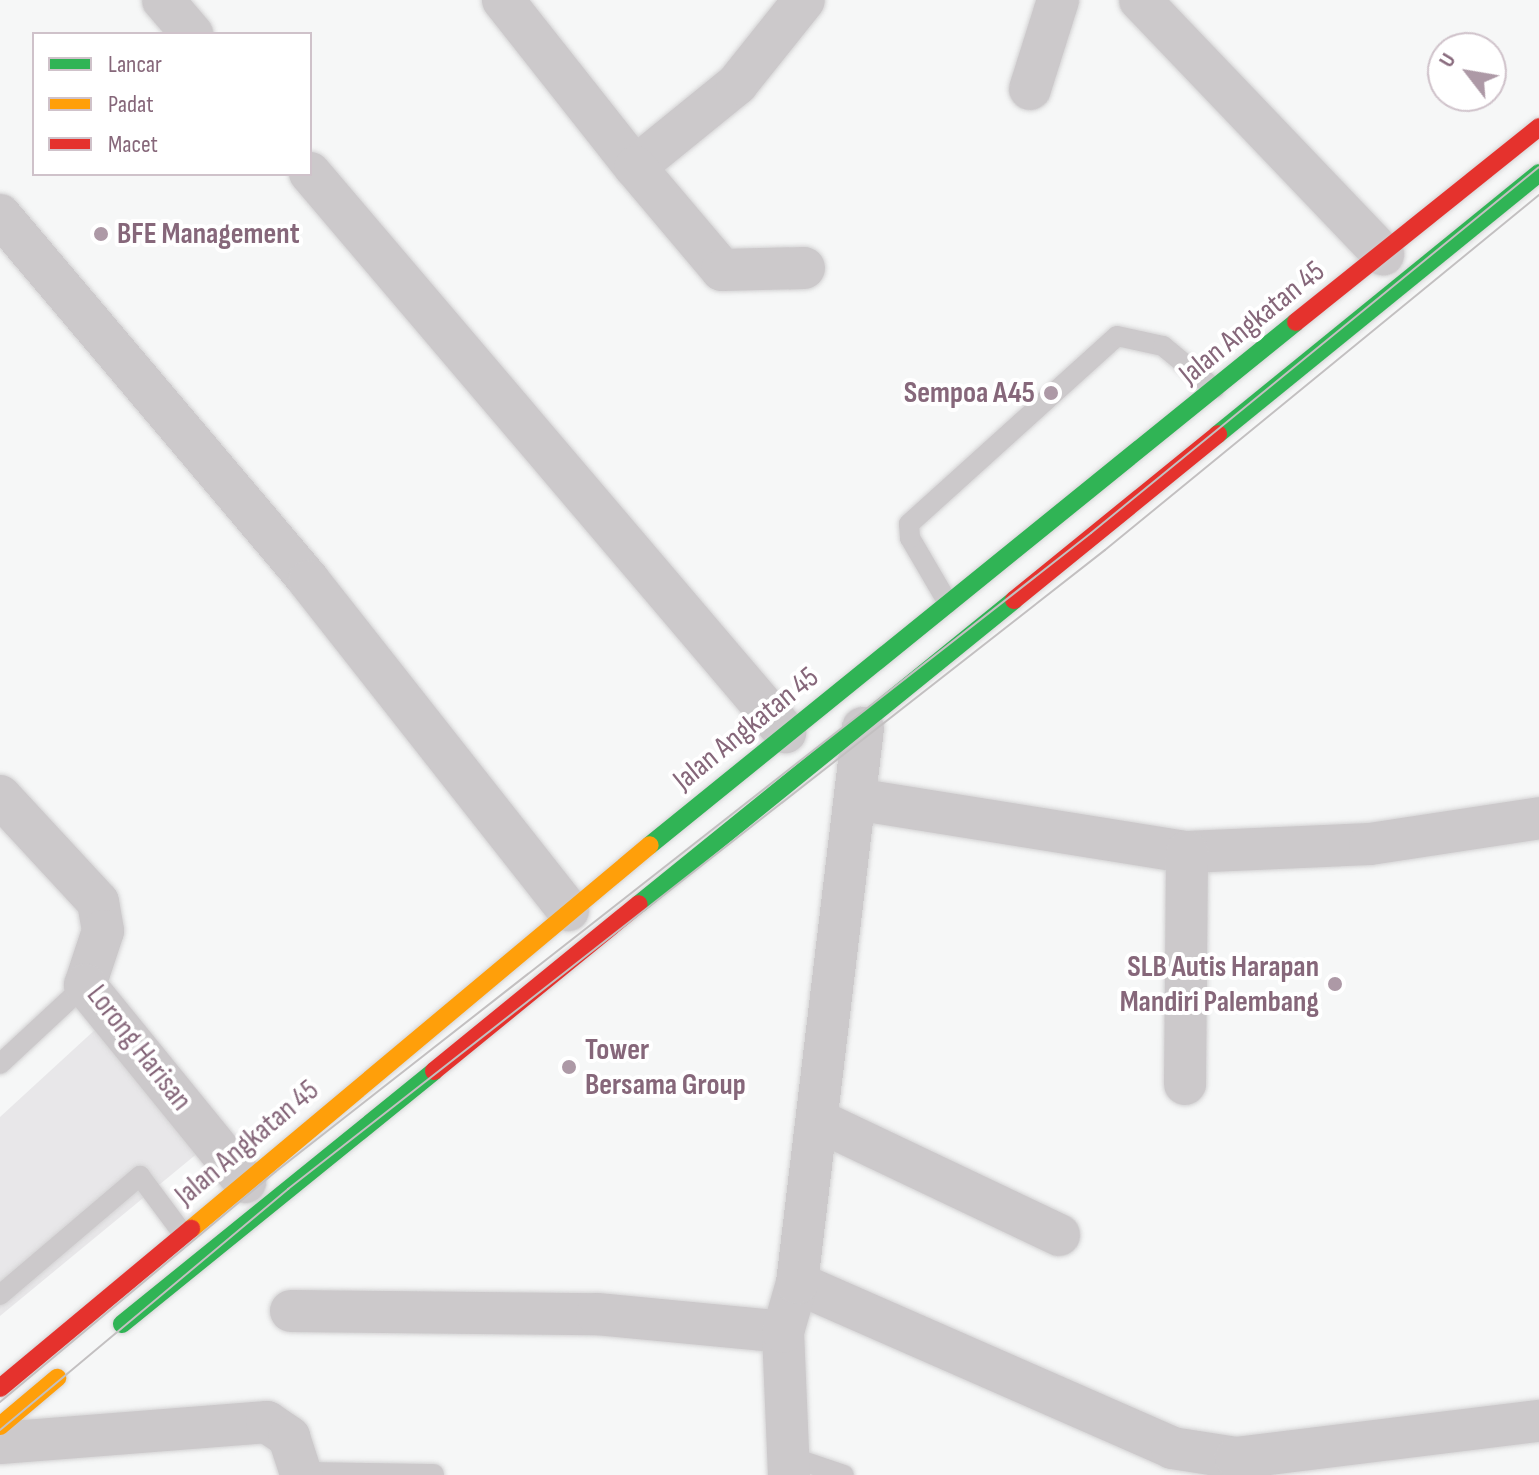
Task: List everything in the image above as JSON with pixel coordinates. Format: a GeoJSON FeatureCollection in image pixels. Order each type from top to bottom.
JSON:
{"type":"FeatureCollection","features":[{"type":"Feature","properties":{"kind":"main road","name":"Jalan Angkatan 45"},"geometry":{"type":"LineString","coordinates":[[0,1388],[568,910],[785,732],[1539,127]]}},
{"type":"Feature","properties":{"kind":"main road","name":"Jalan Angkatan 45"},"geometry":{"type":"LineString","coordinates":[[102,1340],[863,728],[1539,173]]}},
{"type":"Feature","properties":{"kind":"main road"},"geometry":{"type":"LineString","coordinates":[[0,1426],[78,1360]]}},
{"type":"Feature","properties":{"kind":"street"},"geometry":{"type":"LineString","coordinates":[[163,0],[190,32]]}},
{"type":"Feature","properties":{"kind":"street"},"geometry":{"type":"LineString","coordinates":[[503,0],[635,167],[722,270],[804,268]]}},
{"type":"Feature","properties":{"kind":"street"},"geometry":{"type":"LineString","coordinates":[[635,167],[737,84],[804,0]]}},
{"type":"Feature","properties":{"kind":"street"},"geometry":{"type":"LineString","coordinates":[[1030,89],[1058,0]]}},
{"type":"Feature","properties":{"kind":"street"},"geometry":{"type":"LineString","coordinates":[[1140,0],[1383,254]]}},
{"type":"Feature","properties":{"kind":"street"},"geometry":{"type":"LineString","coordinates":[[312,175],[785,732]]}},
{"type":"Feature","properties":{"kind":"street"},"geometry":{"type":"LineString","coordinates":[[0,215],[309,581],[568,910]]}},
{"type":"Feature","properties":{"kind":"street"},"geometry":{"type":"LineString","coordinates":[[789,1465],[783,1332],[797,1283],[863,728]]}},
{"type":"Feature","properties":{"kind":"street","name":"Lorong Harisan"},"geometry":{"type":"LineString","coordinates":[[0,796],[98,902],[103,931],[85,985],[245,1182]]}},
{"type":"Feature","properties":{"kind":"street"},"geometry":{"type":"LineString","coordinates":[[855,799],[1187,852],[1370,844],[1539,818]]}},
{"type":"Feature","properties":{"kind":"street"},"geometry":{"type":"LineString","coordinates":[[1185,1084],[1187,852]]}},
{"type":"Feature","properties":{"kind":"street"},"geometry":{"type":"LineString","coordinates":[[817,1120],[1059,1235]]}},
{"type":"Feature","properties":{"kind":"street"},"geometry":{"type":"LineString","coordinates":[[797,1283],[1172,1448],[1238,1467],[1539,1421]]}},
{"type":"Feature","properties":{"kind":"street"},"geometry":{"type":"LineString","coordinates":[[291,1311],[597,1314],[783,1332]]}},
{"type":"Feature","properties":{"kind":"street"},"geometry":{"type":"LineString","coordinates":[[0,1443],[267,1422],[289,1437],[301,1474]]}},
{"type":"Feature","properties":{"kind":"lane"},"geometry":{"type":"LineString","coordinates":[[948,603],[910,538],[909,524],[1117,336],[1163,346],[1215,389]]}},
{"type":"Feature","properties":{"kind":"lane"},"geometry":{"type":"LineString","coordinates":[[0,1064],[85,985]]}},
{"type":"Feature","properties":{"kind":"lane"},"geometry":{"type":"LineString","coordinates":[[0,1295],[140,1176],[183,1234]]}},
{"type":"Feature","properties":{"kind":"lane"},"geometry":{"type":"LineString","coordinates":[[789,1465],[844,1475]]}},
{"type":"Feature","properties":{"kind":"lane"},"geometry":{"type":"LineString","coordinates":[[301,1474],[434,1474]]}},
{"type":"Feature","properties":{"kind":"shaded area"},"geometry":{"type":"Polygon","coordinates":[[[98,1027],[199,1152],[0,1316],[0,1117],[98,1027]]]}},
{"type":"Feature","properties":{"kind":"tram line"},"geometry":{"type":"LineString","coordinates":[[0,1402],[275,1172],[1091,533],[1539,167]]}},
{"type":"Feature","properties":{"kind":"tram line"},"geometry":{"type":"LineString","coordinates":[[0,1430],[288,1189],[1105,550],[1539,195]]}},
{"type":"Feature","properties":{"kind":"traffic: fast"},"geometry":{"type":"LineString","coordinates":[[1218,434],[1539,173]]}},
{"type":"Feature","properties":{"kind":"traffic: fast"},"geometry":{"type":"LineString","coordinates":[[650,845],[1296,322]]}},
{"type":"Feature","properties":{"kind":"traffic: fast"},"geometry":{"type":"LineString","coordinates":[[639,904],[1014,600]]}},
{"type":"Feature","properties":{"kind":"traffic: fast"},"geometry":{"type":"LineString","coordinates":[[122,1324],[434,1071]]}},
{"type":"Feature","properties":{"kind":"traffic: slow"},"geometry":{"type":"LineString","coordinates":[[191,1229],[650,845]]}},
{"type":"Feature","properties":{"kind":"traffic: slow"},"geometry":{"type":"LineString","coordinates":[[0,1426],[57,1378]]}},
{"type":"Feature","properties":{"kind":"traffic: jam"},"geometry":{"type":"LineString","coordinates":[[1296,322],[1539,127]]}},
{"type":"Feature","properties":{"kind":"traffic: jam"},"geometry":{"type":"LineString","coordinates":[[1014,600],[1218,434]]}},
{"type":"Feature","properties":{"kind":"traffic: jam"},"geometry":{"type":"LineString","coordinates":[[434,1071],[639,904]]}},
{"type":"Feature","properties":{"kind":"traffic: jam"},"geometry":{"type":"LineString","coordinates":[[0,1388],[191,1229]]}},
{"type":"Feature","properties":{"kind":"place","name":"BFE Management"},"geometry":{"type":"Point","coordinates":[101,234]}},
{"type":"Feature","properties":{"kind":"place","name":"Sempoa A45"},"geometry":{"type":"Point","coordinates":[1051,393]}},
{"type":"Feature","properties":{"kind":"place","name":"SLB Autis Harapan Mandiri Palembang"},"geometry":{"type":"Point","coordinates":[1335,984]}},
{"type":"Feature","properties":{"kind":"place","name":"Tower Bersama Group"},"geometry":{"type":"Point","coordinates":[569,1067]}}]}
